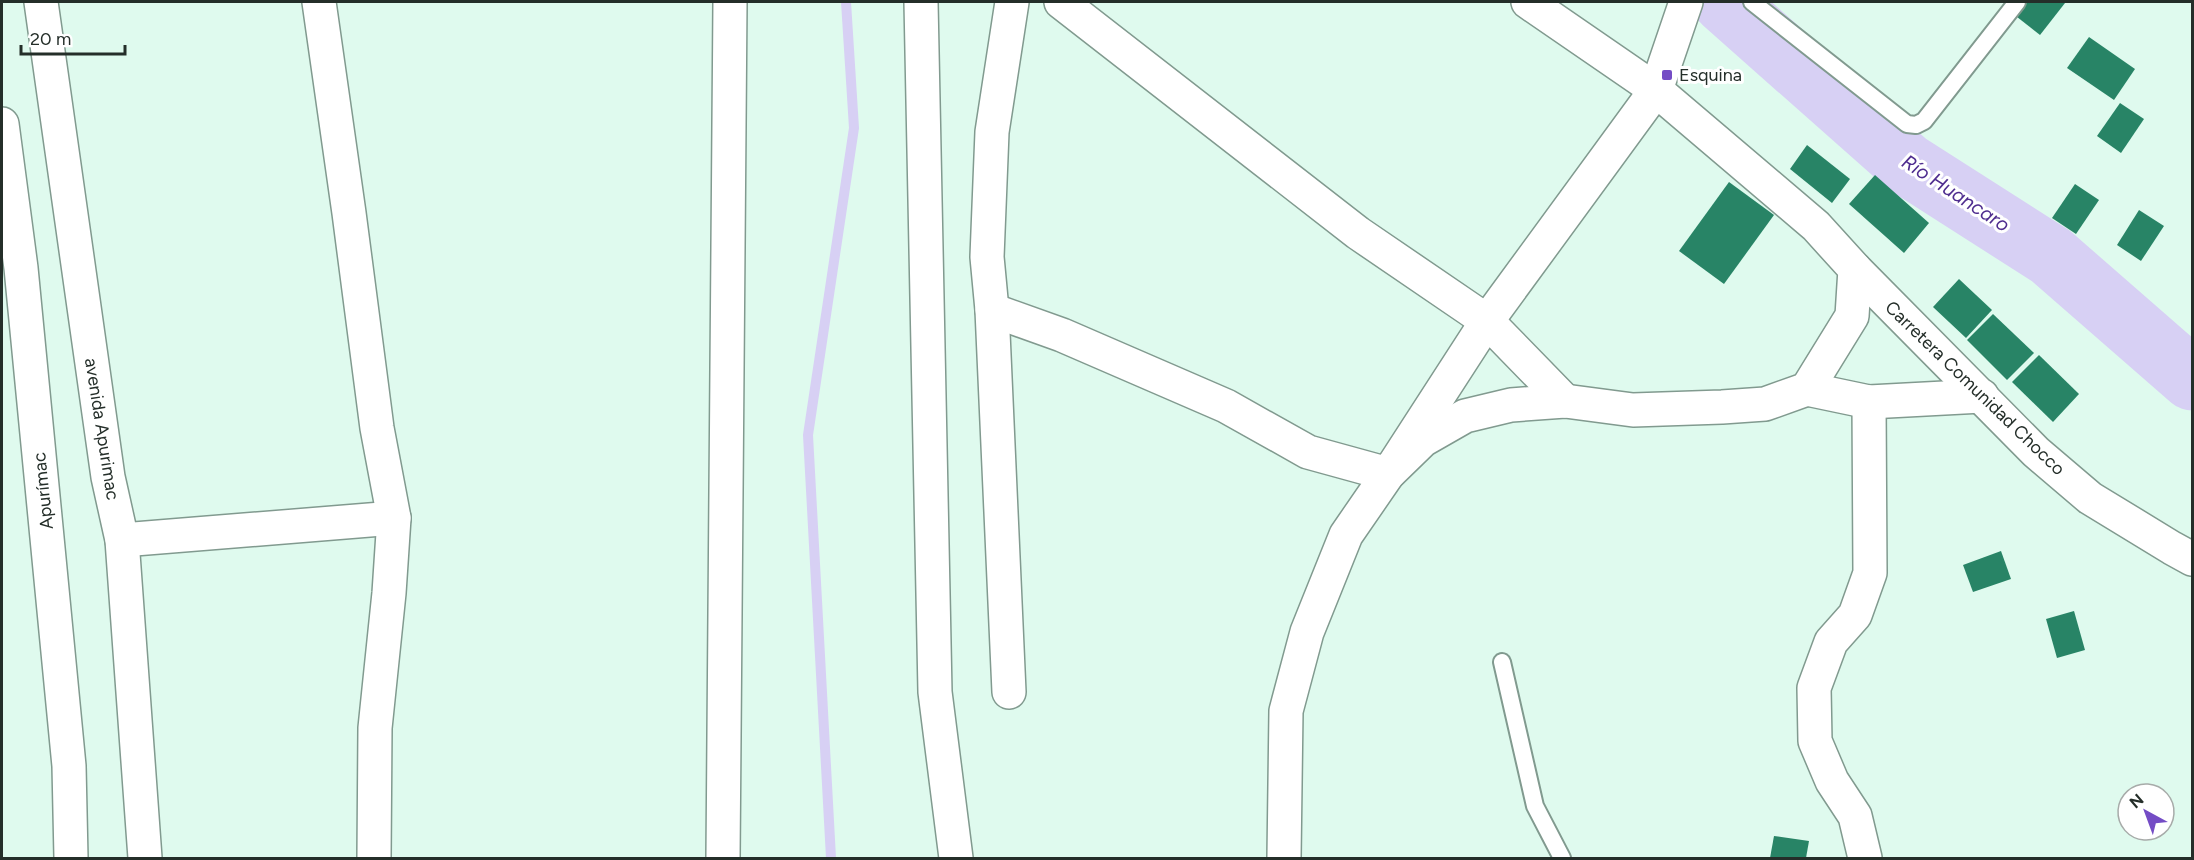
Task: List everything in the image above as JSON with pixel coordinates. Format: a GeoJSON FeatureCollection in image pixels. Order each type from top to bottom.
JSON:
{"type":"FeatureCollection","features":[{"type":"Feature","properties":{"kind":"street","name":"avenida Apurimac"},"geometry":{"type":"LineString","coordinates":[[41,2],[108,477],[122,540],[146,858]]}},
{"type":"Feature","properties":{"kind":"street"},"geometry":{"type":"LineString","coordinates":[[319,2],[377,428],[394,518],[375,728],[374,858]]}},
{"type":"Feature","properties":{"kind":"street"},"geometry":{"type":"LineString","coordinates":[[723,858],[730,2]]}},
{"type":"Feature","properties":{"kind":"street"},"geometry":{"type":"LineString","coordinates":[[921,2],[935,692],[956,858]]}},
{"type":"Feature","properties":{"kind":"street"},"geometry":{"type":"LineString","coordinates":[[1009,692],[992,310],[987,257],[992,132],[1012,2]]}},
{"type":"Feature","properties":{"kind":"street"},"geometry":{"type":"LineString","coordinates":[[1061,2],[1358,233],[1487,321],[1565,401]]}},
{"type":"Feature","properties":{"kind":"street","name":"Carretera Comunidad Chocco"},"geometry":{"type":"LineString","coordinates":[[1528,2],[1656,90],[1816,226],[1855,269],[2036,452],[2090,498],[2193,559]]}},
{"type":"Feature","properties":{"kind":"street"},"geometry":{"type":"LineString","coordinates":[[1284,858],[1286,711],[1307,632],[1346,534],[1388,474],[1487,321],[1656,90],[1686,2]]}},
{"type":"Feature","properties":{"kind":"street","name":"Apurímac"},"geometry":{"type":"LineString","coordinates":[[2,124],[21,268],[69,766],[70,858]]}},
{"type":"Feature","properties":{"kind":"street"},"geometry":{"type":"LineString","coordinates":[[1807,389],[1852,316],[1855,269]]}},
{"type":"Feature","properties":{"kind":"street"},"geometry":{"type":"LineString","coordinates":[[992,310],[1062,336],[1226,406],[1308,452],[1388,474]]}},
{"type":"Feature","properties":{"kind":"street"},"geometry":{"type":"LineString","coordinates":[[1388,474],[1424,440],[1465,416],[1511,405],[1565,401],[1633,410],[1722,407],[1765,404],[1807,389],[1869,402],[1982,396]]}},
{"type":"Feature","properties":{"kind":"street"},"geometry":{"type":"LineString","coordinates":[[1865,858],[1855,816],[1832,782],[1815,741],[1814,688],[1831,642],[1855,615],[1870,573],[1869,402]]}},
{"type":"Feature","properties":{"kind":"street"},"geometry":{"type":"LineString","coordinates":[[122,540],[394,518]]}},
{"type":"Feature","properties":{"kind":"lane"},"geometry":{"type":"LineString","coordinates":[[1752,2],[1907,124],[1916,125],[1924,121],[2017,2]]}},
{"type":"Feature","properties":{"kind":"lane"},"geometry":{"type":"LineString","coordinates":[[1502,662],[1535,806],[1562,858]]}},
{"type":"Feature","properties":{"kind":"building"},"geometry":{"type":"Polygon","coordinates":[[[2021,2],[2065,3],[2040,35],[2012,13],[2021,2]]]}},
{"type":"Feature","properties":{"kind":"building"},"geometry":{"type":"Polygon","coordinates":[[[2089,37],[2135,69],[2114,100],[2067,68],[2089,37]]]}},
{"type":"Feature","properties":{"kind":"building"},"geometry":{"type":"Polygon","coordinates":[[[2120,103],[2144,119],[2121,153],[2097,136],[2120,103]]]}},
{"type":"Feature","properties":{"kind":"building"},"geometry":{"type":"Polygon","coordinates":[[[1807,145],[1850,179],[1832,203],[1790,169],[1807,145]]]}},
{"type":"Feature","properties":{"kind":"building"},"geometry":{"type":"Polygon","coordinates":[[[1875,175],[1929,223],[1904,253],[1849,204],[1875,175]]]}},
{"type":"Feature","properties":{"kind":"building"},"geometry":{"type":"Polygon","coordinates":[[[1729,182],[1774,215],[1724,284],[1679,251],[1729,182]]]}},
{"type":"Feature","properties":{"kind":"building"},"geometry":{"type":"Polygon","coordinates":[[[2075,184],[2099,200],[2076,234],[2052,218],[2075,184]]]}},
{"type":"Feature","properties":{"kind":"building"},"geometry":{"type":"Polygon","coordinates":[[[2139,210],[2164,226],[2141,261],[2117,245],[2139,210]]]}},
{"type":"Feature","properties":{"kind":"building"},"geometry":{"type":"Polygon","coordinates":[[[1959,279],[1992,310],[1966,338],[1933,307],[1959,279]]]}},
{"type":"Feature","properties":{"kind":"building"},"geometry":{"type":"Polygon","coordinates":[[[1993,314],[2034,353],[2007,380],[1967,340],[1993,314]]]}},
{"type":"Feature","properties":{"kind":"building"},"geometry":{"type":"Polygon","coordinates":[[[2039,355],[2079,394],[2053,422],[2012,382],[2039,355]]]}},
{"type":"Feature","properties":{"kind":"building"},"geometry":{"type":"Polygon","coordinates":[[[2001,551],[2011,579],[1973,592],[1963,565],[2001,551]]]}},
{"type":"Feature","properties":{"kind":"building"},"geometry":{"type":"Polygon","coordinates":[[[2074,611],[2085,650],[2057,658],[2046,619],[2074,611]]]}},
{"type":"Feature","properties":{"kind":"building"},"geometry":{"type":"Polygon","coordinates":[[[1774,836],[1809,841],[1806,858],[1770,858],[1774,836]]]}},
{"type":"Feature","properties":{"kind":"waterway"},"geometry":{"type":"LineString","coordinates":[[831,858],[808,435],[854,128],[846,2]]}},
{"type":"Feature","properties":{"kind":"waterway","name":"Río Huancaro"},"geometry":{"type":"LineString","coordinates":[[1724,2],[1907,164],[2051,256],[2192,379]]}},
{"type":"Feature","properties":{"kind":"place","name":"Esquina"},"geometry":{"type":"Point","coordinates":[1667,75]}}]}
